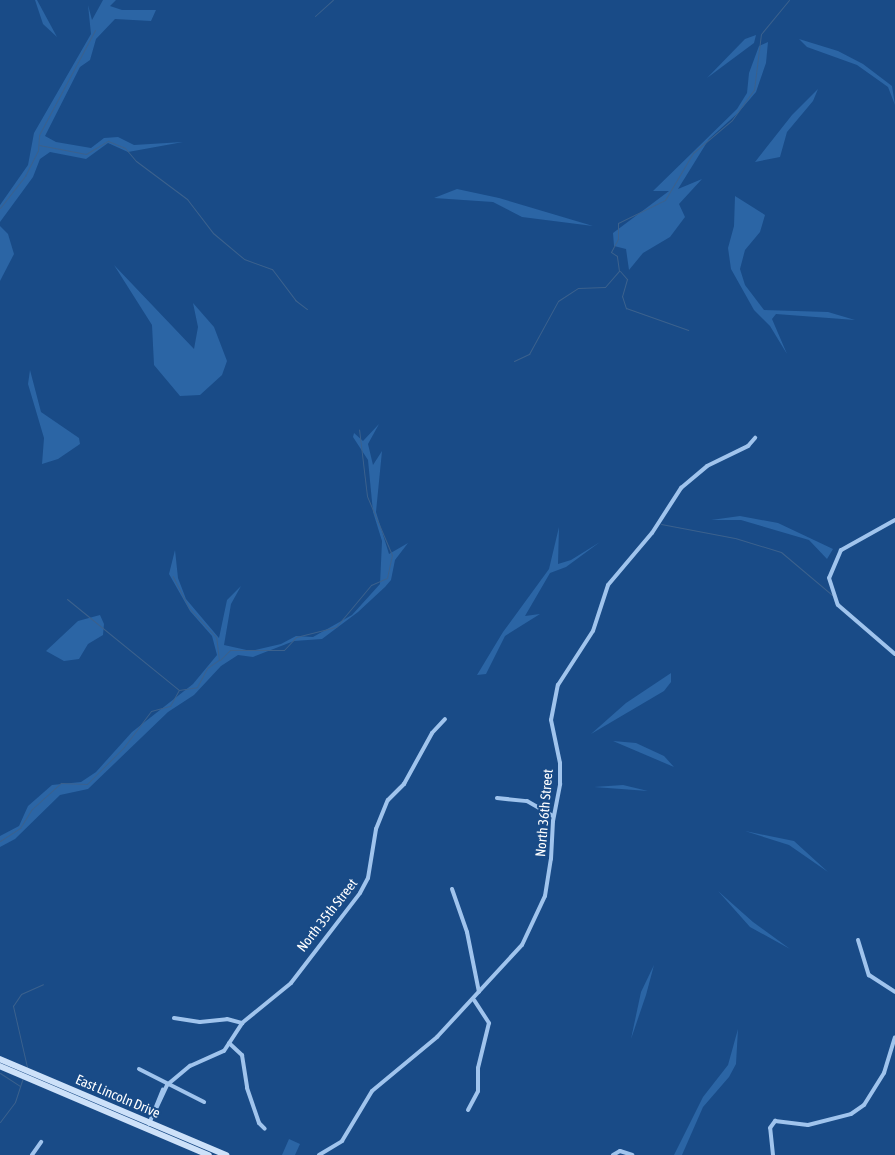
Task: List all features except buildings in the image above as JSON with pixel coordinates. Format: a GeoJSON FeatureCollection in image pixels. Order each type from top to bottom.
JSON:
{"type":"FeatureCollection","features":[{"type":"Feature","properties":{"kind":"main road","name":"East Lincoln Drive"},"geometry":{"type":"LineString","coordinates":[[0,1059],[226,1155]]}},
{"type":"Feature","properties":{"kind":"main road","name":"East Lincoln Drive"},"geometry":{"type":"LineString","coordinates":[[0,1066],[209,1155]]}},
{"type":"Feature","properties":{"kind":"main road"},"geometry":{"type":"LineString","coordinates":[[15,1073],[18,1067]]}},
{"type":"Feature","properties":{"kind":"street","name":"North 36th Street"},"geometry":{"type":"LineString","coordinates":[[319,1155],[342,1141],[372,1091],[474,1000],[479,992],[522,945],[541,907],[551,859],[553,816],[560,774],[551,720],[554,697],[561,678],[593,631],[608,585],[652,533],[692,477],[755,438]]}},
{"type":"Feature","properties":{"kind":"street"},"geometry":{"type":"LineString","coordinates":[[895,520],[841,550],[829,578],[838,605],[895,654]]}},
{"type":"Feature","properties":{"kind":"street","name":"North 35th Street"},"geometry":{"type":"LineString","coordinates":[[147,1129],[167,1085],[190,1066],[221,1054],[242,1023],[291,983],[360,893],[368,878],[376,832],[388,800],[404,784],[432,733],[445,719]]}},
{"type":"Feature","properties":{"kind":"street"},"geometry":{"type":"LineString","coordinates":[[497,798],[527,801],[553,816]]}},
{"type":"Feature","properties":{"kind":"street"},"geometry":{"type":"LineString","coordinates":[[452,889],[467,932],[479,992]]}},
{"type":"Feature","properties":{"kind":"street"},"geometry":{"type":"LineString","coordinates":[[858,940],[869,975],[895,992]]}},
{"type":"Feature","properties":{"kind":"street"},"geometry":{"type":"LineString","coordinates":[[468,1110],[478,1091],[478,1068],[489,1023],[474,1000]]}},
{"type":"Feature","properties":{"kind":"street"},"geometry":{"type":"LineString","coordinates":[[174,1018],[200,1022],[228,1019],[242,1023]]}},
{"type":"Feature","properties":{"kind":"street"},"geometry":{"type":"LineString","coordinates":[[773,1155],[770,1128],[775,1121],[808,1125],[851,1114],[864,1105],[884,1073],[895,1038]]}},
{"type":"Feature","properties":{"kind":"street"},"geometry":{"type":"LineString","coordinates":[[229,1043],[242,1055],[246,1088],[259,1123],[265,1129]]}},
{"type":"Feature","properties":{"kind":"street"},"geometry":{"type":"LineString","coordinates":[[139,1069],[167,1085],[204,1102]]}},
{"type":"Feature","properties":{"kind":"street"},"geometry":{"type":"LineString","coordinates":[[32,1155],[41,1142]]}},
{"type":"Feature","properties":{"kind":"street"},"geometry":{"type":"LineString","coordinates":[[613,1155],[620,1151],[632,1155]]}},
{"type":"Feature","properties":{"kind":"shaded area"},"geometry":{"type":"Polygon","coordinates":[[[35,0],[37,0],[57,37],[43,24],[35,0]]]}},
{"type":"Feature","properties":{"kind":"shaded area"},"geometry":{"type":"Polygon","coordinates":[[[103,0],[116,0],[110,6],[122,10],[156,10],[151,21],[115,19],[96,39],[90,60],[80,67],[45,136],[56,142],[91,148],[104,138],[118,137],[134,145],[183,142],[128,152],[108,143],[86,159],[50,152],[40,159],[33,177],[0,222],[0,205],[28,165],[34,133],[91,34],[88,5],[92,20],[103,0]]]}},
{"type":"Feature","properties":{"kind":"shaded area"},"geometry":{"type":"Polygon","coordinates":[[[756,35],[754,43],[707,78],[745,39],[756,35]]]}},
{"type":"Feature","properties":{"kind":"shaded area"},"geometry":{"type":"Polygon","coordinates":[[[799,39],[838,51],[863,64],[892,86],[895,105],[888,87],[857,65],[807,47],[799,39]]]}},
{"type":"Feature","properties":{"kind":"shaded area"},"geometry":{"type":"Polygon","coordinates":[[[768,42],[766,63],[756,92],[738,113],[709,139],[678,189],[702,179],[679,204],[685,217],[670,237],[643,253],[629,270],[626,249],[614,246],[613,233],[669,191],[653,191],[737,109],[747,93],[749,73],[759,46],[768,42]]]}},
{"type":"Feature","properties":{"kind":"shaded area"},"geometry":{"type":"Polygon","coordinates":[[[818,89],[813,101],[787,132],[780,157],[755,162],[792,115],[818,89]]]}},
{"type":"Feature","properties":{"kind":"shaded area"},"geometry":{"type":"Polygon","coordinates":[[[457,189],[499,198],[593,226],[522,217],[493,202],[434,198],[457,189]]]}},
{"type":"Feature","properties":{"kind":"shaded area"},"geometry":{"type":"Polygon","coordinates":[[[735,196],[765,215],[760,232],[745,250],[740,269],[745,285],[764,310],[828,312],[855,320],[776,314],[772,319],[787,354],[770,326],[754,310],[731,269],[728,248],[734,226],[735,196]]]}},
{"type":"Feature","properties":{"kind":"shaded area"},"geometry":{"type":"Polygon","coordinates":[[[0,226],[8,234],[14,254],[0,281],[0,226]]]}},
{"type":"Feature","properties":{"kind":"shaded area"},"geometry":{"type":"Polygon","coordinates":[[[114,265],[194,349],[198,327],[193,303],[214,327],[227,361],[222,375],[200,395],[180,396],[154,365],[152,325],[114,265]]]}},
{"type":"Feature","properties":{"kind":"shaded area"},"geometry":{"type":"Polygon","coordinates":[[[30,370],[41,412],[79,438],[80,444],[58,459],[42,464],[44,438],[28,384],[30,370]]]}},
{"type":"Feature","properties":{"kind":"shaded area"},"geometry":{"type":"Polygon","coordinates":[[[379,424],[368,444],[373,465],[382,451],[376,512],[389,554],[408,543],[395,560],[391,580],[385,587],[358,612],[322,639],[294,641],[253,657],[238,655],[221,666],[194,695],[168,712],[88,789],[60,795],[15,839],[0,847],[0,836],[19,826],[28,806],[52,785],[81,782],[96,772],[132,732],[193,684],[217,655],[212,636],[190,611],[169,574],[175,550],[178,578],[186,599],[219,638],[227,600],[241,586],[231,604],[224,645],[251,651],[281,644],[296,636],[313,637],[352,615],[380,584],[382,541],[373,512],[368,460],[353,437],[354,433],[363,441],[379,424]]]}},
{"type":"Feature","properties":{"kind":"shaded area"},"geometry":{"type":"Polygon","coordinates":[[[740,516],[778,523],[833,549],[827,559],[809,540],[741,520],[711,520],[740,516]]]}},
{"type":"Feature","properties":{"kind":"shaded area"},"geometry":{"type":"Polygon","coordinates":[[[559,527],[558,564],[571,560],[600,542],[566,567],[550,573],[525,616],[540,614],[505,636],[486,674],[477,675],[503,632],[549,569],[559,527]]]}},
{"type":"Feature","properties":{"kind":"shaded area"},"geometry":{"type":"Polygon","coordinates":[[[100,615],[104,624],[103,635],[88,644],[79,659],[64,661],[46,651],[78,621],[100,615]]]}},
{"type":"Feature","properties":{"kind":"shaded area"},"geometry":{"type":"Polygon","coordinates":[[[671,673],[671,682],[664,691],[591,734],[626,703],[671,673]]]}},
{"type":"Feature","properties":{"kind":"shaded area"},"geometry":{"type":"Polygon","coordinates":[[[613,741],[636,743],[664,756],[674,767],[613,741]]]}},
{"type":"Feature","properties":{"kind":"shaded area"},"geometry":{"type":"Polygon","coordinates":[[[623,785],[648,791],[594,787],[623,785]]]}},
{"type":"Feature","properties":{"kind":"shaded area"},"geometry":{"type":"Polygon","coordinates":[[[745,831],[794,841],[828,872],[789,845],[745,831]]]}},
{"type":"Feature","properties":{"kind":"shaded area"},"geometry":{"type":"Polygon","coordinates":[[[718,891],[753,922],[790,949],[750,927],[718,891]]]}},
{"type":"Feature","properties":{"kind":"shaded area"},"geometry":{"type":"Polygon","coordinates":[[[654,965],[646,995],[631,1039],[641,992],[654,965]]]}},
{"type":"Feature","properties":{"kind":"shaded area"},"geometry":{"type":"Polygon","coordinates":[[[738,1029],[736,1064],[729,1077],[703,1107],[682,1155],[674,1155],[703,1097],[728,1065],[738,1029]]]}},
{"type":"Feature","properties":{"kind":"shaded area"},"geometry":{"type":"Polygon","coordinates":[[[289,1139],[300,1144],[295,1155],[282,1155],[289,1139]]]}},
{"type":"Feature","properties":{"kind":"waterway"},"geometry":{"type":"LineString","coordinates":[[315,16],[333,0]]}},
{"type":"Feature","properties":{"kind":"waterway"},"geometry":{"type":"LineString","coordinates":[[514,361],[529,354],[558,301],[578,288],[605,287],[619,271],[617,256],[611,252],[618,239],[618,223],[665,200],[693,153],[732,120],[754,90],[761,34],[789,0]]}},
{"type":"Feature","properties":{"kind":"waterway"},"geometry":{"type":"LineString","coordinates":[[0,208],[25,176],[38,151],[39,135],[95,30]]}},
{"type":"Feature","properties":{"kind":"waterway"},"geometry":{"type":"LineString","coordinates":[[39,145],[86,154],[108,141],[125,148],[136,161],[187,199],[213,233],[244,259],[272,269],[295,300],[307,309]]}},
{"type":"Feature","properties":{"kind":"waterway"},"geometry":{"type":"LineString","coordinates":[[620,271],[627,279],[622,296],[626,308],[688,330]]}},
{"type":"Feature","properties":{"kind":"waterway"},"geometry":{"type":"LineString","coordinates":[[220,660],[230,650],[284,650],[296,637],[336,627],[371,585],[387,578],[392,555],[367,496],[359,429]]}},
{"type":"Feature","properties":{"kind":"waterway"},"geometry":{"type":"LineString","coordinates":[[661,524],[735,538],[781,552],[832,595]]}},
{"type":"Feature","properties":{"kind":"waterway"},"geometry":{"type":"LineString","coordinates":[[0,841],[20,828],[32,809],[61,783],[87,784],[124,747],[151,711],[170,706],[179,690],[197,687],[207,668],[219,660],[216,637],[189,608],[173,576]]}},
{"type":"Feature","properties":{"kind":"waterway"},"geometry":{"type":"LineString","coordinates":[[67,599],[179,690]]}},
{"type":"Feature","properties":{"kind":"waterway"},"geometry":{"type":"LineString","coordinates":[[27,1067],[13,1006],[21,994],[43,984]]}},
{"type":"Feature","properties":{"kind":"waterway"},"geometry":{"type":"LineString","coordinates":[[0,1073],[20,1086]]}},
{"type":"Feature","properties":{"kind":"waterway"},"geometry":{"type":"LineString","coordinates":[[0,1122],[15,1102],[23,1077]]}}]}
